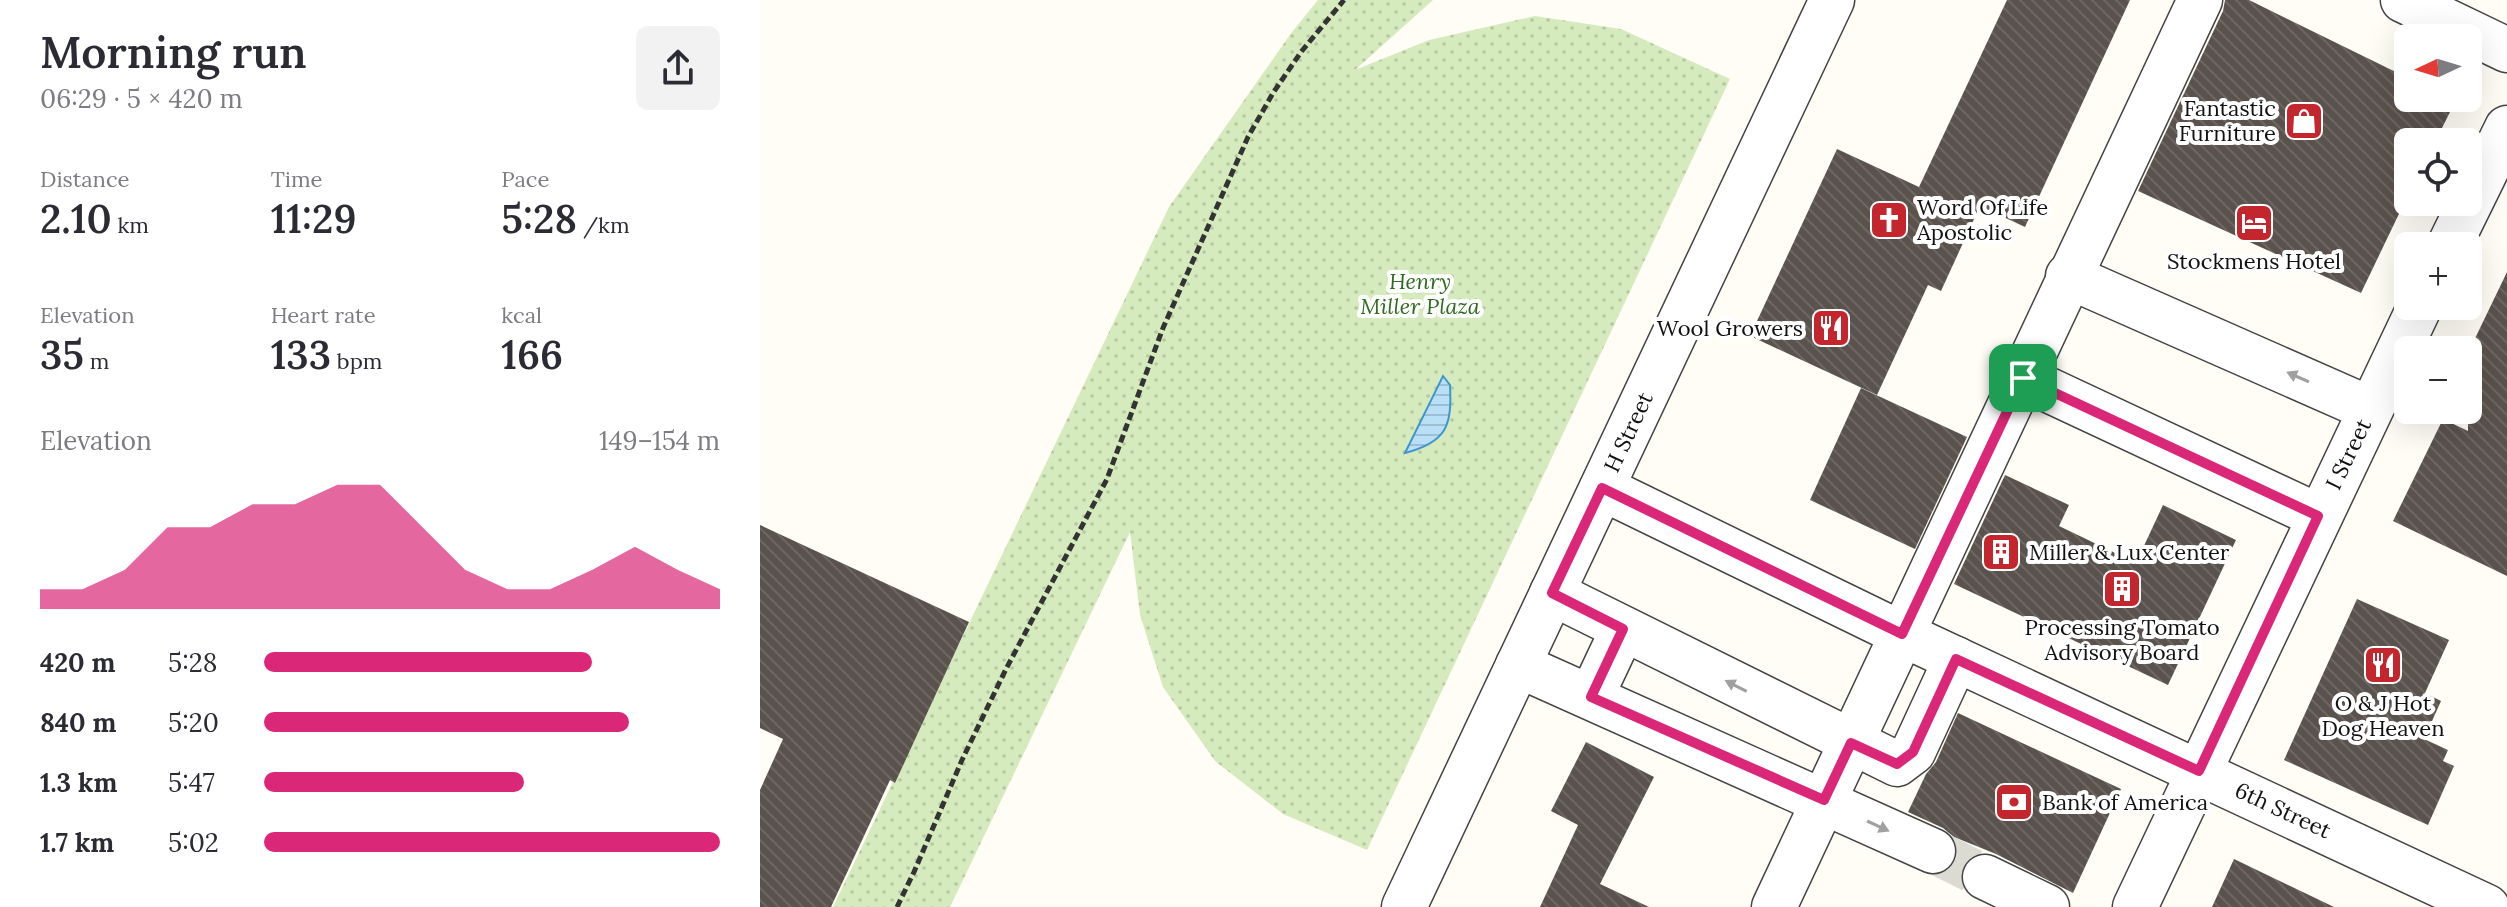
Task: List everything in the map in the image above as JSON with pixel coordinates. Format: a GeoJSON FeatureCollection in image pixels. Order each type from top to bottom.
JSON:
{"type":"FeatureCollection","features":[{"type":"Feature","properties":{"kind":"street","name":"H Street"},"geometry":{"type":"LineString","coordinates":[[1404,907],[1832,0]]}},
{"type":"Feature","properties":{"kind":"street"},"geometry":{"type":"LineString","coordinates":[[1774,907],[2200,0]]}},
{"type":"Feature","properties":{"kind":"street"},"geometry":{"type":"LineString","coordinates":[[2403,0],[2507,50]]}},
{"type":"Feature","properties":{"kind":"street"},"geometry":{"type":"LineString","coordinates":[[2456,232],[2507,128]]}},
{"type":"Feature","properties":{"kind":"street"},"geometry":{"type":"LineString","coordinates":[[2068,276],[2370,409]]}},
{"type":"Feature","properties":{"kind":"street","name":"I Street"},"geometry":{"type":"LineString","coordinates":[[2135,907],[2413,320]]}},
{"type":"Feature","properties":{"kind":"street"},"geometry":{"type":"LineString","coordinates":[[2023,378],[2318,516]]}},
{"type":"Feature","properties":{"kind":"street","name":"6th Street"},"geometry":{"type":"LineString","coordinates":[[1602,488],[1902,634],[2487,907]]}},
{"type":"Feature","properties":{"kind":"street"},"geometry":{"type":"LineString","coordinates":[[1552,593],[1897,764],[1913,752],[1956,659]]}},
{"type":"Feature","properties":{"kind":"street"},"geometry":{"type":"LineString","coordinates":[[1591,697],[1623,629]]}},
{"type":"Feature","properties":{"kind":"street"},"geometry":{"type":"LineString","coordinates":[[1518,665],[1933,851]]}},
{"type":"Feature","properties":{"kind":"street"},"geometry":{"type":"LineString","coordinates":[[1772,777],[1797,716]]}},
{"type":"Feature","properties":{"kind":"street"},"geometry":{"type":"LineString","coordinates":[[1985,877],[2047,907]]}},
{"type":"Feature","properties":{"kind":"street"},"geometry":{"type":"LineString","coordinates":[[2497,907],[2507,887]]}},
{"type":"Feature","properties":{"kind":"path"},"geometry":{"type":"LineString","coordinates":[[897,907],[1006,669],[1107,479],[1163,328],[1248,137],[1301,52],[1344,0]]}},
{"type":"Feature","properties":{"kind":"green space","name":"Henry Miller Plaza"},"geometry":{"type":"Polygon","coordinates":[[[1318,0],[1433,0],[1355,70],[1429,40],[1535,16],[1621,29],[1730,79],[1367,850],[1283,814],[1215,761],[1163,687],[1140,615],[1130,532],[950,907],[833,907],[1169,207],[1292,32],[1318,0]]]}},
{"type":"Feature","properties":{"kind":"water"},"geometry":{"type":"Polygon","coordinates":[[[1443,376],[1450,385],[1448,422],[1430,444],[1405,453],[1443,376]]]}},
{"type":"Feature","properties":{"kind":"building"},"geometry":{"type":"Polygon","coordinates":[[[2007,0],[2130,0],[2025,227],[1980,206],[1941,291],[1928,285],[1877,395],[1750,336],[1837,149],[1919,187],[2007,0]]]}},
{"type":"Feature","properties":{"kind":"building","name":"Fantastic Furniture"},"geometry":{"type":"Polygon","coordinates":[[[2225,0],[2249,0],[2394,71],[2394,112],[2450,112],[2442,128],[2394,128],[2394,216],[2398,216],[2361,293],[2138,191],[2223,11],[2225,0]]]}},
{"type":"Feature","properties":{"kind":"building"},"geometry":{"type":"Polygon","coordinates":[[[2507,272],[2507,576],[2393,521],[2441,424],[2453,424],[2468,431],[2468,424],[2482,424],[2482,336],[2476,336],[2507,272]]]}},
{"type":"Feature","properties":{"kind":"building"},"geometry":{"type":"Polygon","coordinates":[[[1861,388],[1967,437],[1915,549],[1810,500],[1861,388]]]}},
{"type":"Feature","properties":{"kind":"building","name":"Processing Tomato Advisory Board"},"geometry":{"type":"Polygon","coordinates":[[[2005,475],[2069,505],[2059,526],[2136,563],[2163,505],[2236,540],[2168,685],[1954,584],[2005,475]]]}},
{"type":"Feature","properties":{"kind":"building"},"geometry":{"type":"Polygon","coordinates":[[[760,525],[969,622],[895,783],[890,780],[831,907],[760,907],[760,790],[783,739],[760,728],[760,525]]]}},
{"type":"Feature","properties":{"kind":"building"},"geometry":{"type":"Polygon","coordinates":[[[2357,599],[2449,640],[2425,693],[2441,701],[2424,739],[2448,750],[2443,761],[2454,766],[2428,825],[2284,760],[2357,599]]]}},
{"type":"Feature","properties":{"kind":"building","name":"Bank of America"},"geometry":{"type":"Polygon","coordinates":[[[1958,713],[2121,789],[2073,893],[1908,812],[1926,774],[1936,762],[1958,713]]]}},
{"type":"Feature","properties":{"kind":"building"},"geometry":{"type":"Polygon","coordinates":[[[1586,742],[1654,777],[1600,884],[1649,907],[1540,907],[1578,825],[1551,811],[1586,742]]]}},
{"type":"Feature","properties":{"kind":"building"},"geometry":{"type":"Polygon","coordinates":[[[2234,859],[2334,907],[2212,907],[2234,859]]]}},
{"type":"Feature","properties":{"kind":"tunnel"},"geometry":{"type":"LineString","coordinates":[[1933,851],[1985,877]]}},
{"type":"Feature","properties":{"kind":"place","name":"Fantastic Furniture"},"geometry":{"type":"Point","coordinates":[2304,121]}},
{"type":"Feature","properties":{"kind":"place","name":"Word Of Life Apostolic"},"geometry":{"type":"Point","coordinates":[1889,220]}},
{"type":"Feature","properties":{"kind":"place","name":"Stockmens Hotel"},"geometry":{"type":"Point","coordinates":[2254,223]}},
{"type":"Feature","properties":{"kind":"place","name":"Wool Growers"},"geometry":{"type":"Point","coordinates":[1831,328]}},
{"type":"Feature","properties":{"kind":"place","name":"Miller & Lux Center"},"geometry":{"type":"Point","coordinates":[2001,552]}},
{"type":"Feature","properties":{"kind":"place","name":"Processing Tomato Advisory Board"},"geometry":{"type":"Point","coordinates":[2122,589]}},
{"type":"Feature","properties":{"kind":"place","name":"O & J Hot Dog Heaven"},"geometry":{"type":"Point","coordinates":[2383,665]}},
{"type":"Feature","properties":{"kind":"place","name":"Bank of America"},"geometry":{"type":"Point","coordinates":[2014,802]}},
{"type":"Feature","properties":{"kind":"route"},"geometry":{"type":"LineString","coordinates":[[2023,378],[2318,516],[2199,771],[1956,659],[1913,752],[1897,764],[1851,743],[1824,800],[1591,697],[1623,629],[1552,593],[1602,488],[1902,634],[2023,378]]}}]}
